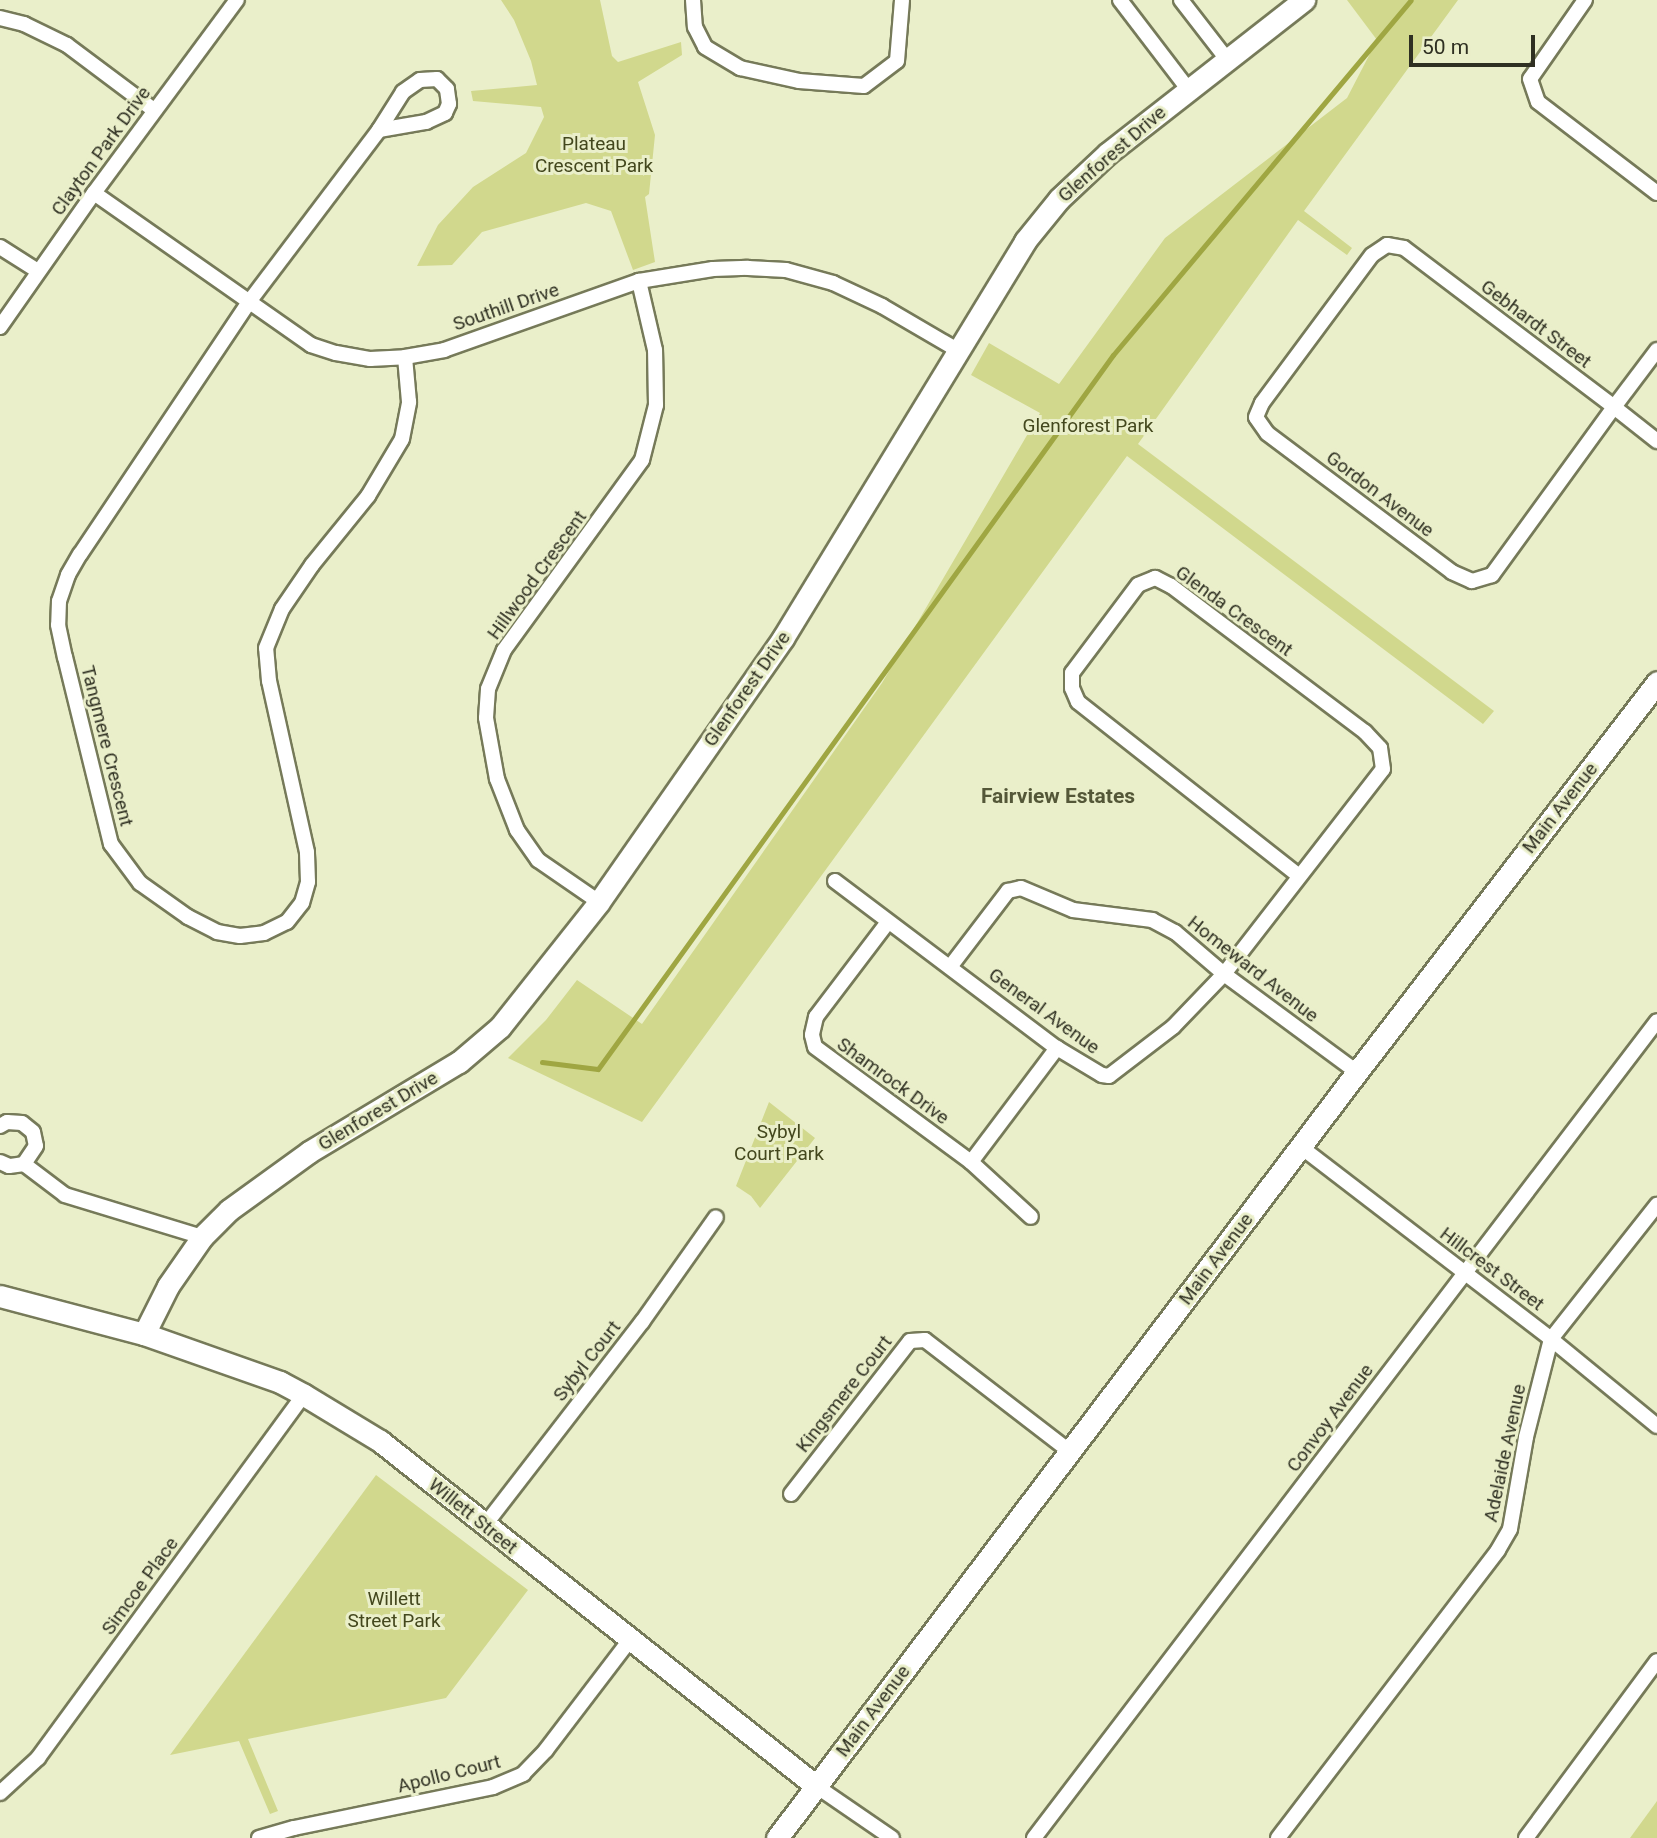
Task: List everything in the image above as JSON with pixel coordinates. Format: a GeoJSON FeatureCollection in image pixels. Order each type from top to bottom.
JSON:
{"type":"FeatureCollection","features":[{"type":"Feature","properties":{"kind":"street","name":"Clayton Park Drive"},"geometry":{"type":"LineString","coordinates":[[0,327],[94,193],[236,0]]}},
{"type":"Feature","properties":{"kind":"street"},"geometry":{"type":"LineString","coordinates":[[692,0],[695,27],[705,47],[740,68],[799,81],[864,86],[897,61],[902,0]]}},
{"type":"Feature","properties":{"kind":"street"},"geometry":{"type":"LineString","coordinates":[[1120,0],[1188,89]]}},
{"type":"Feature","properties":{"kind":"street"},"geometry":{"type":"LineString","coordinates":[[1181,0],[1226,58]]}},
{"type":"Feature","properties":{"kind":"street","name":"Glenforest Drive"},"geometry":{"type":"LineString","coordinates":[[144,1334],[168,1286],[201,1237],[229,1210],[309,1152],[459,1062],[500,1027],[599,902],[783,638],[1025,241],[1059,199],[1108,153],[1226,58],[1304,0]]}},
{"type":"Feature","properties":{"kind":"street"},"geometry":{"type":"LineString","coordinates":[[1585,0],[1530,79],[1538,102],[1657,193]]}},
{"type":"Feature","properties":{"kind":"street"},"geometry":{"type":"LineString","coordinates":[[0,18],[24,24],[67,45],[154,110]]}},
{"type":"Feature","properties":{"kind":"street","name":"Tangmere Crescent"},"geometry":{"type":"LineString","coordinates":[[379,130],[426,122],[445,113],[449,104],[447,89],[437,79],[419,80],[403,93],[379,130],[249,302],[80,554],[59,601],[58,625],[111,844],[130,874],[140,883],[188,917],[217,932],[240,936],[264,933],[287,922],[302,903],[309,882],[307,852],[269,681],[267,648],[282,609],[312,565],[369,496],[402,439],[409,402],[405,358]]}},
{"type":"Feature","properties":{"kind":"street","name":"Southill Drive"},"geometry":{"type":"LineString","coordinates":[[94,193],[311,345],[370,359],[405,358],[444,350],[639,281],[713,269],[786,270],[833,284],[959,351]]}},
{"type":"Feature","properties":{"kind":"street","name":"Gebhardt Street"},"geometry":{"type":"LineString","coordinates":[[1256,417],[1262,403],[1372,254],[1387,245],[1404,248],[1657,440]]}},
{"type":"Feature","properties":{"kind":"street"},"geometry":{"type":"LineString","coordinates":[[0,247],[38,271]]}},
{"type":"Feature","properties":{"kind":"street","name":"Hillwood Crescent"},"geometry":{"type":"LineString","coordinates":[[599,902],[538,860],[517,830],[497,779],[486,718],[488,689],[504,650],[642,460],[656,405],[655,350],[639,281]]}},
{"type":"Feature","properties":{"kind":"street"},"geometry":{"type":"LineString","coordinates":[[1614,407],[1657,350]]}},
{"type":"Feature","properties":{"kind":"street","name":"Gordon Avenue"},"geometry":{"type":"LineString","coordinates":[[1256,417],[1267,433],[1452,572],[1472,580],[1492,575],[1614,407]]}},
{"type":"Feature","properties":{"kind":"street","name":"Glenda Crescent"},"geometry":{"type":"LineString","coordinates":[[1224,974],[1383,769],[1380,748],[1365,732],[1171,586],[1155,578],[1138,585],[1072,673],[1072,688],[1078,702],[1299,876]]}},
{"type":"Feature","properties":{"kind":"street","name":"Main Avenue"},"geometry":{"type":"LineString","coordinates":[[778,1838],[1357,1072],[1657,682]]}},
{"type":"Feature","properties":{"kind":"street","name":"General Avenue"},"geometry":{"type":"LineString","coordinates":[[835,881],[1056,1048],[1102,1076],[1109,1076],[1173,1027],[1224,974]]}},
{"type":"Feature","properties":{"kind":"street","name":"Homeward Avenue"},"geometry":{"type":"LineString","coordinates":[[950,967],[1008,891],[1021,888],[1073,910],[1152,920],[1175,932],[1224,974],[1357,1072]]}},
{"type":"Feature","properties":{"kind":"street","name":"Shamrock Drive"},"geometry":{"type":"LineString","coordinates":[[888,922],[816,1017],[812,1035],[815,1047],[971,1162],[1031,1217]]}},
{"type":"Feature","properties":{"kind":"street","name":"Convoy Avenue"},"geometry":{"type":"LineString","coordinates":[[1034,1838],[1657,1020]]}},
{"type":"Feature","properties":{"kind":"street"},"geometry":{"type":"LineString","coordinates":[[971,1162],[1056,1048]]}},
{"type":"Feature","properties":{"kind":"street"},"geometry":{"type":"LineString","coordinates":[[0,1126],[15,1121],[33,1132],[36,1146],[24,1164]]}},
{"type":"Feature","properties":{"kind":"street","name":"Hillcrest Street"},"geometry":{"type":"LineString","coordinates":[[1301,1147],[1551,1339],[1657,1426]]}},
{"type":"Feature","properties":{"kind":"street"},"geometry":{"type":"LineString","coordinates":[[0,1162],[9,1166],[24,1164],[65,1195],[201,1237]]}},
{"type":"Feature","properties":{"kind":"street","name":"Adelaide Avenue"},"geometry":{"type":"LineString","coordinates":[[1278,1838],[1498,1550],[1510,1529],[1526,1437],[1551,1339],[1657,1205]]}},
{"type":"Feature","properties":{"kind":"street","name":"Sybyl Court"},"geometry":{"type":"LineString","coordinates":[[485,1525],[642,1322],[716,1217]]}},
{"type":"Feature","properties":{"kind":"street","name":"Willett Street"},"geometry":{"type":"LineString","coordinates":[[0,1296],[144,1334],[279,1382],[380,1441],[629,1641],[816,1786],[892,1838]]}},
{"type":"Feature","properties":{"kind":"street","name":"Kingsmere Court"},"geometry":{"type":"LineString","coordinates":[[791,1494],[910,1340],[926,1340],[1069,1451]]}},
{"type":"Feature","properties":{"kind":"street","name":"Simcoe Place"},"geometry":{"type":"LineString","coordinates":[[0,1793],[38,1758],[304,1395]]}},
{"type":"Feature","properties":{"kind":"street","name":"Apollo Court"},"geometry":{"type":"LineString","coordinates":[[259,1838],[294,1828],[493,1787],[523,1774],[546,1750],[629,1641]]}},
{"type":"Feature","properties":{"kind":"street"},"geometry":{"type":"LineString","coordinates":[[1526,1838],[1657,1661]]}},
{"type":"Feature","properties":{"kind":"green space","name":"Plateau Crescent Park"},"geometry":{"type":"Polygon","coordinates":[[[501,0],[600,0],[612,56],[618,62],[681,42],[682,55],[638,82],[655,135],[649,194],[645,197],[655,262],[633,270],[611,211],[586,203],[482,232],[452,265],[417,266],[438,225],[473,187],[526,153],[544,117],[541,107],[473,101],[471,91],[537,85],[531,61],[514,20],[501,0]]]}},
{"type":"Feature","properties":{"kind":"green space","name":"Glenforest Park"},"geometry":{"type":"Polygon","coordinates":[[[1347,0],[1458,0],[1304,211],[1352,248],[1347,255],[1298,220],[1138,444],[1494,711],[1483,724],[1127,456],[642,1122],[508,1058],[546,1020],[577,980],[642,1024],[882,683],[1040,413],[971,375],[989,343],[1059,384],[1165,238],[1347,98],[1377,40],[1347,0]]]}},
{"type":"Feature","properties":{"kind":"green space","name":"Sybyl Court Park"},"geometry":{"type":"Polygon","coordinates":[[[769,1102],[815,1138],[760,1208],[751,1196],[736,1186],[769,1102]]]}},
{"type":"Feature","properties":{"kind":"green space","name":"Willett Street Park"},"geometry":{"type":"Polygon","coordinates":[[[376,1475],[528,1590],[446,1698],[248,1739],[278,1811],[270,1814],[239,1741],[170,1755],[376,1475]]]}},
{"type":"Feature","properties":{"kind":"green space"},"geometry":{"type":"Polygon","coordinates":[[[1657,1801],[1657,1838],[1630,1838],[1657,1801]]]}},
{"type":"Feature","properties":{"kind":"waterway"},"geometry":{"type":"LineString","coordinates":[[542,1062],[598,1069],[1113,355],[1411,0]]}},
{"type":"Feature","properties":{"kind":"district","name":"Fairview Estates"},"geometry":{"type":"Point","coordinates":[1058,796]}}]}
